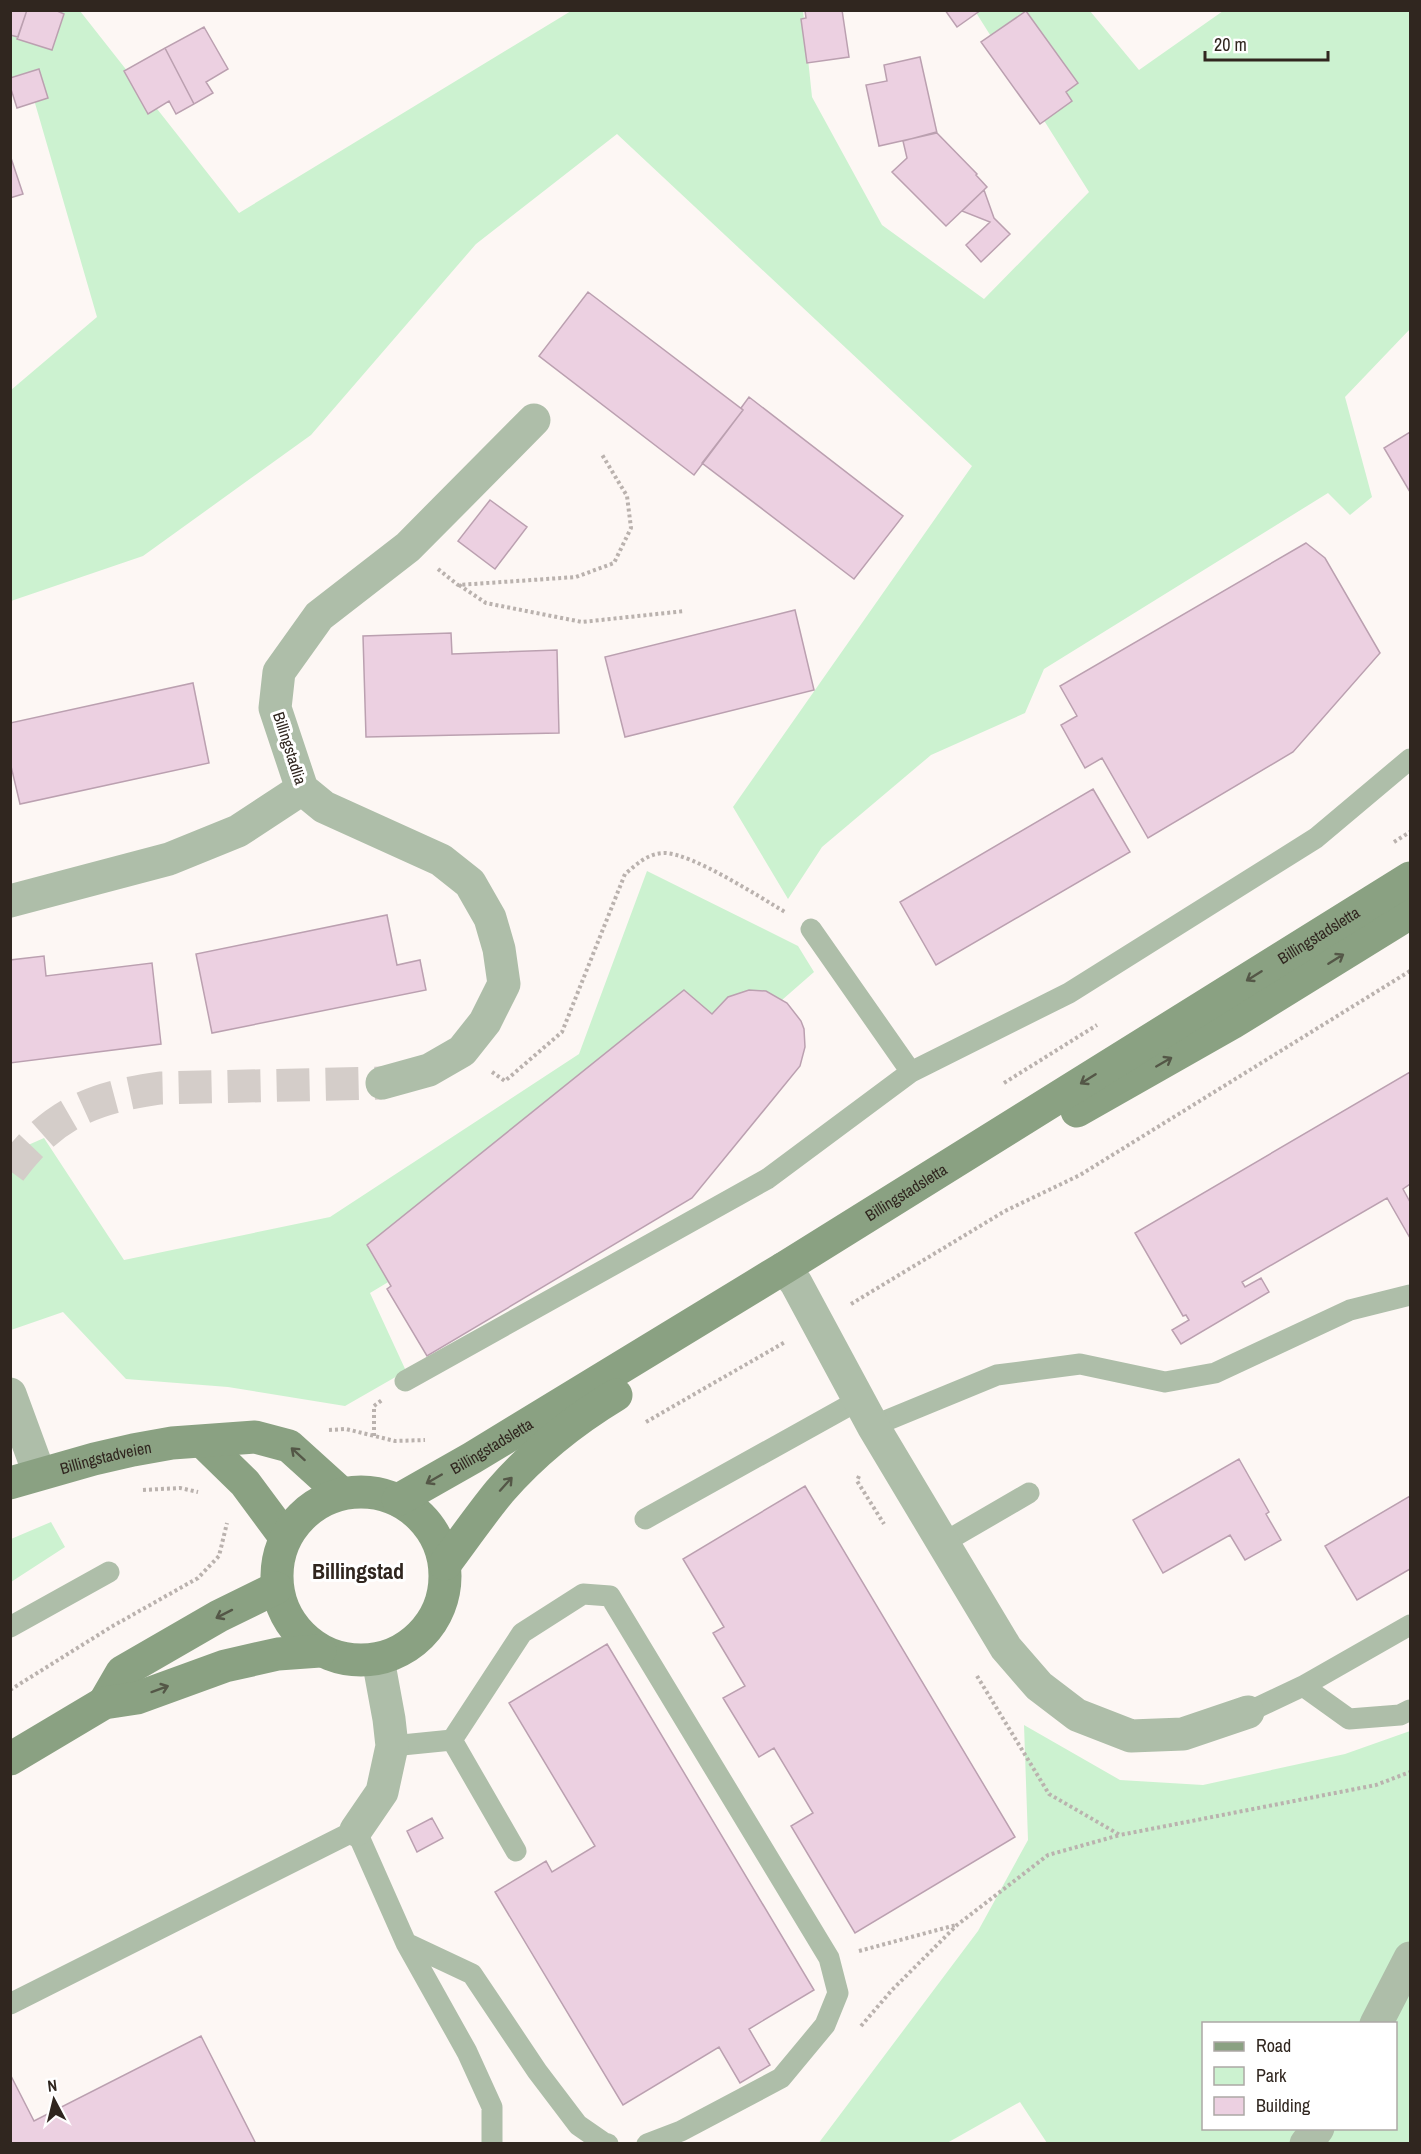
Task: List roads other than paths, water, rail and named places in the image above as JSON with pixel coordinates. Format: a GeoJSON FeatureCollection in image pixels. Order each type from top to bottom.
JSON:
{"type":"FeatureCollection","features":[{"type":"Feature","properties":{"kind":"main road","name":"Billingstadsletta"},"geometry":{"type":"LineString","coordinates":[[445,1564],[499,1492],[524,1465],[556,1436],[592,1410],[790,1276],[1410,878]]}},
{"type":"Feature","properties":{"kind":"main road","name":"Billingstadsletta"},"geometry":{"type":"LineString","coordinates":[[398,1500],[1232,1023],[1410,913]]}},
{"type":"Feature","properties":{"kind":"main road","name":"Billingstadveien"},"geometry":{"type":"LineString","coordinates":[[25,1478],[94,1458],[172,1443],[255,1437],[289,1446],[341,1493]]}},
{"type":"Feature","properties":{"kind":"main road"},"geometry":{"type":"LineString","coordinates":[[203,1442],[245,1483],[285,1537]]}},
{"type":"Feature","properties":{"kind":"main road"},"geometry":{"type":"LineString","coordinates":[[370,1491],[398,1500],[430,1526],[445,1564],[444,1596],[431,1625],[408,1647],[378,1659],[358,1661],[338,1658],[320,1651],[291,1624],[276,1588],[277,1562],[285,1537],[308,1509],[341,1493],[370,1491]]}},
{"type":"Feature","properties":{"kind":"main road"},"geometry":{"type":"LineString","coordinates":[[104,1703],[122,1672],[219,1616],[276,1588]]}},
{"type":"Feature","properties":{"kind":"main road"},"geometry":{"type":"LineString","coordinates":[[10,1760],[104,1703],[137,1698],[225,1666],[279,1654],[320,1651]]}},
{"type":"Feature","properties":{"kind":"street","name":"Billingstadlia"},"geometry":{"type":"LineString","coordinates":[[382,1083],[429,1070],[462,1051],[485,1022],[504,984],[499,949],[490,918],[470,883],[441,860],[324,807],[302,789],[275,708],[279,672],[319,616],[408,547],[534,420]]}},
{"type":"Feature","properties":{"kind":"street"},"geometry":{"type":"LineString","coordinates":[[10,901],[169,859],[238,831],[302,789]]}},
{"type":"Feature","properties":{"kind":"street"},"geometry":{"type":"LineString","coordinates":[[790,1276],[866,1413],[1006,1648],[1040,1686],[1077,1715],[1131,1736],[1183,1734],[1248,1712]]}},
{"type":"Feature","properties":{"kind":"street"},"geometry":{"type":"LineString","coordinates":[[10,1394],[25,1478]]}},
{"type":"Feature","properties":{"kind":"street"},"geometry":{"type":"LineString","coordinates":[[356,1830],[382,1792],[392,1746],[378,1659]]}},
{"type":"Feature","properties":{"kind":"street"},"geometry":{"type":"LineString","coordinates":[[1377,2022],[1410,1958]]}},
{"type":"Feature","properties":{"kind":"street"},"geometry":{"type":"LineString","coordinates":[[1306,2144],[1316,2130]]}},
{"type":"Feature","properties":{"kind":"lane"},"geometry":{"type":"LineString","coordinates":[[405,1381],[766,1179],[911,1072],[1069,993],[1306,845],[1410,759]]}},
{"type":"Feature","properties":{"kind":"lane"},"geometry":{"type":"LineString","coordinates":[[812,929],[911,1072]]}},
{"type":"Feature","properties":{"kind":"lane"},"geometry":{"type":"LineString","coordinates":[[645,1519],[866,1413],[997,1374],[1080,1364],[1165,1382],[1215,1373],[1350,1310],[1410,1295]]}},
{"type":"Feature","properties":{"kind":"lane"},"geometry":{"type":"LineString","coordinates":[[943,1543],[1029,1493]]}},
{"type":"Feature","properties":{"kind":"lane"},"geometry":{"type":"LineString","coordinates":[[10,1627],[109,1572]]}},
{"type":"Feature","properties":{"kind":"lane"},"geometry":{"type":"LineString","coordinates":[[452,1740],[522,1633],[583,1594],[610,1596],[829,1958],[838,1993],[834,2004],[825,2025],[781,2078],[681,2132],[646,2144]]}},
{"type":"Feature","properties":{"kind":"lane"},"geometry":{"type":"LineString","coordinates":[[1248,1712],[1303,1686],[1410,1625]]}},
{"type":"Feature","properties":{"kind":"lane"},"geometry":{"type":"LineString","coordinates":[[1303,1686],[1349,1719],[1400,1715],[1410,1710]]}},
{"type":"Feature","properties":{"kind":"lane"},"geometry":{"type":"LineString","coordinates":[[392,1746],[452,1740]]}},
{"type":"Feature","properties":{"kind":"lane"},"geometry":{"type":"LineString","coordinates":[[452,1740],[516,1851]]}},
{"type":"Feature","properties":{"kind":"lane"},"geometry":{"type":"LineString","coordinates":[[10,2004],[356,1830],[406,1943],[467,2052],[492,2107],[492,2144]]}},
{"type":"Feature","properties":{"kind":"lane"},"geometry":{"type":"LineString","coordinates":[[406,1943],[472,1974],[537,2071],[578,2126],[608,2144]]}},
{"type":"Feature","properties":{"kind":"tunnel"},"geometry":{"type":"LineString","coordinates":[[10,1171],[41,1135],[58,1122],[75,1112],[113,1097],[160,1088],[382,1083]]}},
{"type":"Feature","properties":{"kind":"district","name":"Billingstad"},"geometry":{"type":"Point","coordinates":[358,1571]}}]}
